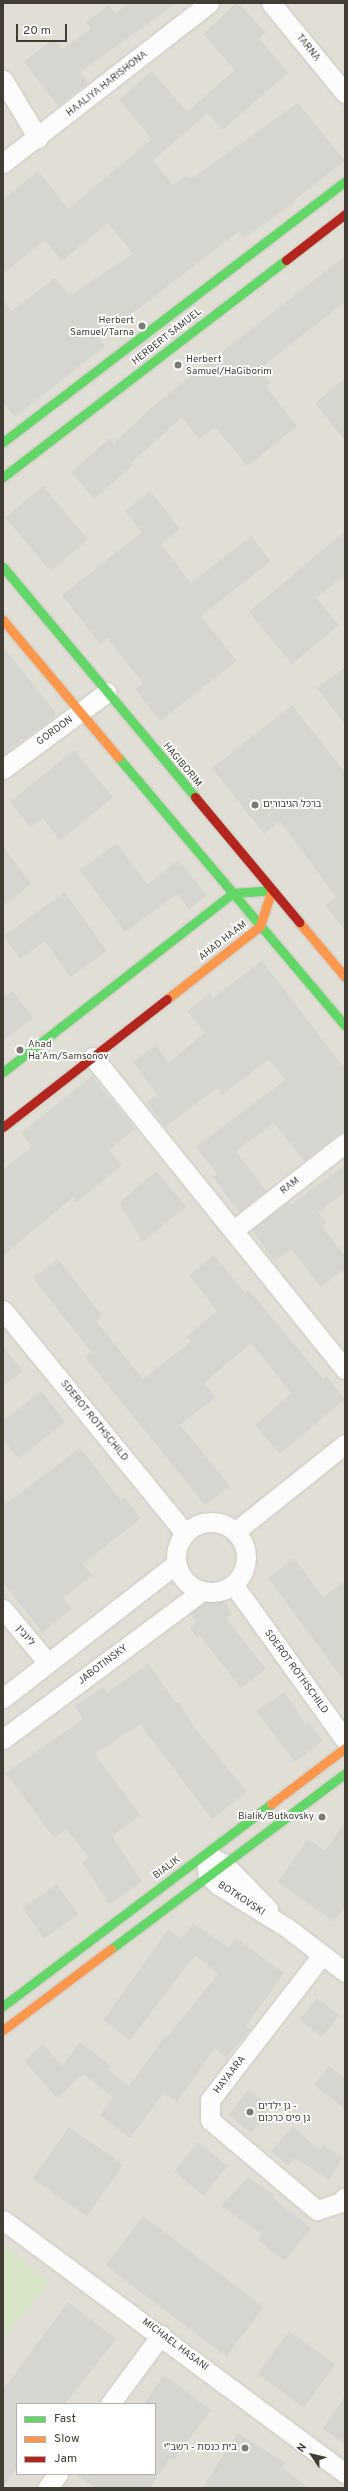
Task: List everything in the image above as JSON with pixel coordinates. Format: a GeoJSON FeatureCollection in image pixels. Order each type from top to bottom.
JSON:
{"type":"FeatureCollection","features":[{"type":"Feature","properties":{"kind":"street","name":"HAALIYA HARISHONA"},"geometry":{"type":"LineString","coordinates":[[3,163],[38,138],[209,3]]}},
{"type":"Feature","properties":{"kind":"street","name":"TARNA"},"geometry":{"type":"LineString","coordinates":[[271,3],[345,93]]}},
{"type":"Feature","properties":{"kind":"street"},"geometry":{"type":"LineString","coordinates":[[3,80],[38,138]]}},
{"type":"Feature","properties":{"kind":"street","name":"HERBERT SAMUEL"},"geometry":{"type":"LineString","coordinates":[[3,442],[345,181]]}},
{"type":"Feature","properties":{"kind":"street","name":"HERBERT SAMUEL"},"geometry":{"type":"LineString","coordinates":[[3,477],[345,214]]}},
{"type":"Feature","properties":{"kind":"street","name":"HAGIBORIM"},"geometry":{"type":"LineString","coordinates":[[3,567],[345,977]]}},
{"type":"Feature","properties":{"kind":"street"},"geometry":{"type":"LineString","coordinates":[[3,620],[345,1026]]}},
{"type":"Feature","properties":{"kind":"street","name":"GORDON"},"geometry":{"type":"LineString","coordinates":[[3,769],[107,692]]}},
{"type":"Feature","properties":{"kind":"street"},"geometry":{"type":"LineString","coordinates":[[3,1072],[233,893],[272,890]]}},
{"type":"Feature","properties":{"kind":"street","name":"AHAD HAAM"},"geometry":{"type":"LineString","coordinates":[[3,1127],[260,926],[272,890]]}},
{"type":"Feature","properties":{"kind":"street"},"geometry":{"type":"LineString","coordinates":[[93,1057],[345,1369]]}},
{"type":"Feature","properties":{"kind":"street","name":"RAM"},"geometry":{"type":"LineString","coordinates":[[234,1230],[345,1143]]}},
{"type":"Feature","properties":{"kind":"street","name":"SDEROT ROTHSCHILD"},"geometry":{"type":"LineString","coordinates":[[3,1310],[185,1533]]}},
{"type":"Feature","properties":{"kind":"street"},"geometry":{"type":"LineString","coordinates":[[236,1531],[345,1444]]}},
{"type":"Feature","properties":{"kind":"street"},"geometry":{"type":"LineString","coordinates":[[209,1521],[225,1524],[236,1531],[245,1545],[246,1564],[241,1575],[233,1584],[214,1592],[202,1591],[189,1584],[181,1575],[176,1564],[178,1543],[185,1533],[197,1524],[209,1521]]}},
{"type":"Feature","properties":{"kind":"street"},"geometry":{"type":"LineString","coordinates":[[3,1698],[176,1564]]}},
{"type":"Feature","properties":{"kind":"street","name":"SDEROT ROTHSCHILD"},"geometry":{"type":"LineString","coordinates":[[233,1584],[345,1740]]}},
{"type":"Feature","properties":{"kind":"street","name":"JABOTINSKY"},"geometry":{"type":"LineString","coordinates":[[3,1739],[202,1591]]}},
{"type":"Feature","properties":{"kind":"street","name":"ליובין"},"geometry":{"type":"LineString","coordinates":[[3,1609],[48,1663]]}},
{"type":"Feature","properties":{"kind":"street","name":"BIALIK"},"geometry":{"type":"LineString","coordinates":[[3,2006],[345,1748]]}},
{"type":"Feature","properties":{"kind":"street"},"geometry":{"type":"LineString","coordinates":[[3,2030],[345,1773]]}},
{"type":"Feature","properties":{"kind":"street","name":"BOTKOVSKI"},"geometry":{"type":"LineString","coordinates":[[205,1854],[224,1864],[286,1927],[345,1972]]}},
{"type":"Feature","properties":{"kind":"street","name":"BOTKOVSKI"},"geometry":{"type":"LineString","coordinates":[[205,1854],[208,1876],[232,1896],[286,1927]]}},
{"type":"Feature","properties":{"kind":"street","name":"HAYAARA"},"geometry":{"type":"LineString","coordinates":[[322,1955],[210,2100],[210,2120],[317,2210],[341,2202],[345,2197]]}},
{"type":"Feature","properties":{"kind":"street","name":"MICHAEL HASANI"},"geometry":{"type":"LineString","coordinates":[[3,2220],[162,2335],[345,2473]]}},
{"type":"Feature","properties":{"kind":"street"},"geometry":{"type":"LineString","coordinates":[[111,2403],[162,2335]]}},
{"type":"Feature","properties":{"kind":"street"},"geometry":{"type":"LineString","coordinates":[[47,2488],[57,2475]]}},
{"type":"Feature","properties":{"kind":"shaded area"},"geometry":{"type":"Polygon","coordinates":[[[3,3],[345,3],[345,2488],[3,2488],[3,3]]]}},
{"type":"Feature","properties":{"kind":"green space"},"geometry":{"type":"Polygon","coordinates":[[[3,2245],[49,2282],[3,2342],[3,2245]]]}},
{"type":"Feature","properties":{"kind":"building"},"geometry":{"type":"Polygon","coordinates":[[[130,3],[177,3],[80,72],[88,83],[58,106],[24,62],[54,38],[62,49],[91,29],[86,22],[109,5],[115,13],[130,3]]]}},
{"type":"Feature","properties":{"kind":"building"},"geometry":{"type":"Polygon","coordinates":[[[237,3],[266,32],[259,38],[288,73],[222,130],[208,113],[153,160],[173,185],[188,175],[191,179],[298,103],[345,161],[294,200],[295,202],[244,238],[239,231],[142,306],[98,336],[105,346],[15,417],[3,401],[3,300],[12,311],[55,278],[69,296],[133,254],[108,223],[62,261],[45,240],[3,274],[3,200],[38,171],[68,209],[152,139],[119,100],[152,71],[187,112],[235,70],[203,34],[237,3]]]}},
{"type":"Feature","properties":{"kind":"building"},"geometry":{"type":"Polygon","coordinates":[[[345,256],[345,302],[259,369],[271,383],[266,387],[297,426],[247,466],[215,427],[199,439],[182,417],[131,463],[133,465],[94,499],[71,472],[110,438],[114,443],[158,402],[345,256]]]}},
{"type":"Feature","properties":{"kind":"building"},"geometry":{"type":"Polygon","coordinates":[[[345,378],[345,441],[315,403],[345,378]]]}},
{"type":"Feature","properties":{"kind":"building"},"geometry":{"type":"Polygon","coordinates":[[[43,486],[88,540],[50,571],[5,517],[43,486]]]}},
{"type":"Feature","properties":{"kind":"building"},"geometry":{"type":"Polygon","coordinates":[[[150,491],[180,529],[161,544],[191,583],[251,536],[271,561],[201,616],[237,661],[160,721],[135,689],[143,683],[107,638],[100,644],[62,595],[142,532],[125,511],[150,491]]]}},
{"type":"Feature","properties":{"kind":"building"},"geometry":{"type":"Polygon","coordinates":[[[345,531],[345,575],[316,598],[339,625],[292,664],[249,612],[345,531]]]}},
{"type":"Feature","properties":{"kind":"building"},"geometry":{"type":"Polygon","coordinates":[[[3,646],[57,715],[3,755],[3,646]]]}},
{"type":"Feature","properties":{"kind":"building"},"geometry":{"type":"Polygon","coordinates":[[[345,667],[345,724],[317,688],[345,667]]]}},
{"type":"Feature","properties":{"kind":"building"},"geometry":{"type":"Polygon","coordinates":[[[292,705],[345,772],[345,931],[325,905],[336,897],[280,821],[264,834],[212,768],[292,705]]]}},
{"type":"Feature","properties":{"kind":"building"},"geometry":{"type":"Polygon","coordinates":[[[74,750],[113,797],[60,841],[43,818],[30,827],[10,802],[74,750]]]}},
{"type":"Feature","properties":{"kind":"building"},"geometry":{"type":"Polygon","coordinates":[[[117,843],[147,885],[178,860],[207,895],[189,910],[177,894],[125,932],[80,870],[117,843]]]}},
{"type":"Feature","properties":{"kind":"building"},"geometry":{"type":"Polygon","coordinates":[[[3,847],[31,884],[3,906],[3,847]]]}},
{"type":"Feature","properties":{"kind":"building"},"geometry":{"type":"Polygon","coordinates":[[[65,892],[107,951],[70,977],[45,941],[20,959],[4,936],[65,892]]]}},
{"type":"Feature","properties":{"kind":"building"},"geometry":{"type":"Polygon","coordinates":[[[262,961],[345,1069],[345,1132],[338,1134],[304,1161],[274,1123],[236,1151],[266,1191],[239,1212],[213,1177],[217,1174],[196,1147],[285,1080],[269,1059],[222,1095],[217,1088],[165,1127],[147,1102],[157,1095],[133,1062],[156,1045],[168,1063],[205,1033],[187,1011],[210,993],[213,998],[262,961]]]}},
{"type":"Feature","properties":{"kind":"building"},"geometry":{"type":"Polygon","coordinates":[[[13,991],[33,1018],[3,1041],[3,998],[13,991]]]}},
{"type":"Feature","properties":{"kind":"building"},"geometry":{"type":"Polygon","coordinates":[[[92,1076],[135,1129],[109,1150],[122,1165],[77,1202],[73,1197],[3,1256],[3,1170],[32,1146],[21,1133],[92,1076]]]}},
{"type":"Feature","properties":{"kind":"building"},"geometry":{"type":"Polygon","coordinates":[[[345,1165],[345,1192],[318,1212],[327,1223],[322,1227],[345,1256],[345,1269],[321,1287],[291,1249],[274,1261],[252,1230],[289,1202],[291,1205],[345,1165]]]}},
{"type":"Feature","properties":{"kind":"building"},"geometry":{"type":"Polygon","coordinates":[[[156,1171],[186,1206],[143,1242],[119,1203],[156,1171]]]}},
{"type":"Feature","properties":{"kind":"building"},"geometry":{"type":"Polygon","coordinates":[[[214,1255],[245,1293],[248,1289],[323,1379],[326,1376],[345,1399],[280,1454],[255,1425],[291,1393],[251,1343],[204,1383],[216,1397],[180,1425],[230,1486],[205,1505],[85,1357],[91,1352],[33,1278],[58,1259],[102,1316],[96,1321],[143,1379],[191,1342],[186,1337],[217,1311],[189,1275],[214,1255]]]}},
{"type":"Feature","properties":{"kind":"building"},"geometry":{"type":"Polygon","coordinates":[[[3,1346],[23,1371],[3,1386],[3,1346]]]}},
{"type":"Feature","properties":{"kind":"building"},"geometry":{"type":"Polygon","coordinates":[[[41,1391],[65,1422],[18,1459],[3,1439],[3,1421],[41,1391]]]}},
{"type":"Feature","properties":{"kind":"building"},"geometry":{"type":"Polygon","coordinates":[[[80,1448],[121,1500],[124,1497],[141,1518],[83,1564],[92,1575],[63,1598],[72,1609],[42,1632],[3,1582],[3,1506],[80,1448]]]}},
{"type":"Feature","properties":{"kind":"building"},"geometry":{"type":"Polygon","coordinates":[[[294,1558],[323,1597],[345,1581],[345,1682],[268,1578],[294,1558]]]}},
{"type":"Feature","properties":{"kind":"building"},"geometry":{"type":"Polygon","coordinates":[[[217,1596],[227,1604],[231,1615],[226,1618],[266,1669],[241,1688],[200,1636],[197,1638],[190,1628],[196,1622],[190,1614],[211,1597],[217,1596]]]}},
{"type":"Feature","properties":{"kind":"building"},"geometry":{"type":"Polygon","coordinates":[[[148,1664],[176,1703],[178,1702],[195,1728],[247,1792],[212,1819],[140,1724],[95,1754],[140,1815],[112,1836],[142,1882],[109,1904],[82,1862],[89,1857],[66,1829],[54,1838],[6,1773],[83,1719],[75,1706],[103,1687],[107,1693],[148,1664]]]}},
{"type":"Feature","properties":{"kind":"building"},"geometry":{"type":"Polygon","coordinates":[[[284,1692],[306,1724],[309,1722],[323,1741],[295,1762],[256,1711],[284,1692]]]}},
{"type":"Feature","properties":{"kind":"building"},"geometry":{"type":"Polygon","coordinates":[[[345,1822],[345,1906],[334,1922],[278,1882],[308,1839],[325,1851],[345,1822]]]}},
{"type":"Feature","properties":{"kind":"building"},"geometry":{"type":"Polygon","coordinates":[[[57,1884],[78,1914],[44,1938],[23,1908],[57,1884]]]}},
{"type":"Feature","properties":{"kind":"building"},"geometry":{"type":"Polygon","coordinates":[[[193,1923],[229,1948],[236,1938],[284,1973],[246,2026],[250,2029],[226,2058],[215,2048],[177,2102],[164,2093],[130,2138],[100,2115],[113,2097],[83,2074],[57,2098],[24,2061],[43,2044],[62,2066],[80,2042],[111,2066],[108,2070],[129,2086],[165,2036],[167,2037],[218,1974],[195,1955],[130,2040],[103,2020],[168,1930],[182,1939],[193,1923]]]}},
{"type":"Feature","properties":{"kind":"building"},"geometry":{"type":"Polygon","coordinates":[[[317,1998],[339,2015],[322,2037],[300,2020],[317,1998]]]}},
{"type":"Feature","properties":{"kind":"building"},"geometry":{"type":"Polygon","coordinates":[[[329,2066],[345,2078],[345,2109],[314,2085],[329,2066]]]}},
{"type":"Feature","properties":{"kind":"building","name":"גן ילדים - גן פיס כרכום"},"geometry":{"type":"Polygon","coordinates":[[[248,2090],[271,2108],[251,2133],[228,2115],[248,2090]]]}},
{"type":"Feature","properties":{"kind":"building"},"geometry":{"type":"Polygon","coordinates":[[[293,2126],[319,2150],[323,2145],[343,2158],[329,2180],[295,2158],[288,2166],[271,2151],[293,2126]]]}},
{"type":"Feature","properties":{"kind":"building"},"geometry":{"type":"Polygon","coordinates":[[[69,2127],[123,2165],[87,2216],[33,2179],[69,2127]]]}},
{"type":"Feature","properties":{"kind":"building"},"geometry":{"type":"Polygon","coordinates":[[[198,2142],[228,2166],[204,2195],[174,2172],[198,2142]]]}},
{"type":"Feature","properties":{"kind":"building"},"geometry":{"type":"Polygon","coordinates":[[[248,2177],[275,2195],[273,2198],[311,2228],[285,2261],[258,2240],[262,2234],[221,2206],[248,2177]]]}},
{"type":"Feature","properties":{"kind":"building"},"geometry":{"type":"Polygon","coordinates":[[[143,2216],[264,2307],[226,2356],[106,2266],[143,2216]]]}},
{"type":"Feature","properties":{"kind":"building"},"geometry":{"type":"Polygon","coordinates":[[[68,2302],[116,2339],[66,2403],[16,2403],[16,2468],[3,2487],[3,2390],[68,2302]]]}},
{"type":"Feature","properties":{"kind":"building"},"geometry":{"type":"Polygon","coordinates":[[[289,2331],[335,2365],[304,2407],[258,2374],[289,2331]]]}},
{"type":"Feature","properties":{"kind":"building"},"geometry":{"type":"Polygon","coordinates":[[[164,2375],[211,2410],[174,2460],[170,2458],[150,2488],[95,2488],[76,2475],[156,2475],[156,2403],[144,2403],[164,2375]]]}},
{"type":"Feature","properties":{"kind":"building"},"geometry":{"type":"Polygon","coordinates":[[[345,2396],[345,2444],[323,2429],[345,2396]]]}},
{"type":"Feature","properties":{"kind":"building","name":"בית כנסת - רשב\"י"},"geometry":{"type":"Polygon","coordinates":[[[238,2433],[285,2463],[282,2468],[309,2488],[202,2488],[238,2433]]]}},
{"type":"Feature","properties":{"kind":"traffic: fast"},"geometry":{"type":"LineString","coordinates":[[3,442],[345,181]]}},
{"type":"Feature","properties":{"kind":"traffic: fast"},"geometry":{"type":"LineString","coordinates":[[3,477],[286,260]]}},
{"type":"Feature","properties":{"kind":"traffic: fast"},"geometry":{"type":"LineString","coordinates":[[3,567],[195,797]]}},
{"type":"Feature","properties":{"kind":"traffic: fast"},"geometry":{"type":"LineString","coordinates":[[118,757],[345,1026]]}},
{"type":"Feature","properties":{"kind":"traffic: fast"},"geometry":{"type":"LineString","coordinates":[[3,1072],[233,893],[272,890]]}},
{"type":"Feature","properties":{"kind":"traffic: fast"},"geometry":{"type":"LineString","coordinates":[[111,1949],[345,1773]]}},
{"type":"Feature","properties":{"kind":"traffic: fast"},"geometry":{"type":"LineString","coordinates":[[3,2006],[271,1804]]}},
{"type":"Feature","properties":{"kind":"traffic: slow"},"geometry":{"type":"LineString","coordinates":[[3,620],[118,757]]}},
{"type":"Feature","properties":{"kind":"traffic: slow"},"geometry":{"type":"LineString","coordinates":[[167,999],[260,926],[272,890]]}},
{"type":"Feature","properties":{"kind":"traffic: slow"},"geometry":{"type":"LineString","coordinates":[[299,922],[345,977]]}},
{"type":"Feature","properties":{"kind":"traffic: slow"},"geometry":{"type":"LineString","coordinates":[[271,1804],[345,1748]]}},
{"type":"Feature","properties":{"kind":"traffic: slow"},"geometry":{"type":"LineString","coordinates":[[3,2030],[111,1949]]}},
{"type":"Feature","properties":{"kind":"traffic: jam"},"geometry":{"type":"LineString","coordinates":[[286,260],[345,214]]}},
{"type":"Feature","properties":{"kind":"traffic: jam"},"geometry":{"type":"LineString","coordinates":[[195,797],[299,922]]}},
{"type":"Feature","properties":{"kind":"traffic: jam"},"geometry":{"type":"LineString","coordinates":[[3,1127],[167,999]]}},
{"type":"Feature","properties":{"kind":"place","name":"Herbert Samuel/Tarna"},"geometry":{"type":"Point","coordinates":[142,326]}},
{"type":"Feature","properties":{"kind":"place","name":"Herbert Samuel/HaGiborim"},"geometry":{"type":"Point","coordinates":[178,365]}},
{"type":"Feature","properties":{"kind":"place","name":"ברכל הגיבורים"},"geometry":{"type":"Point","coordinates":[255,805]}},
{"type":"Feature","properties":{"kind":"place","name":"Ahad Ha'Am/Samsonov"},"geometry":{"type":"Point","coordinates":[20,1050]}},
{"type":"Feature","properties":{"kind":"place","name":"Bialik/Butkovsky"},"geometry":{"type":"Point","coordinates":[322,1817]}},
{"type":"Feature","properties":{"kind":"place","name":"גן ילדים - גן פיס כרכום"},"geometry":{"type":"Point","coordinates":[250,2112]}},
{"type":"Feature","properties":{"kind":"place","name":"בית כנסת - רשב\"י"},"geometry":{"type":"Point","coordinates":[245,2448]}}]}
